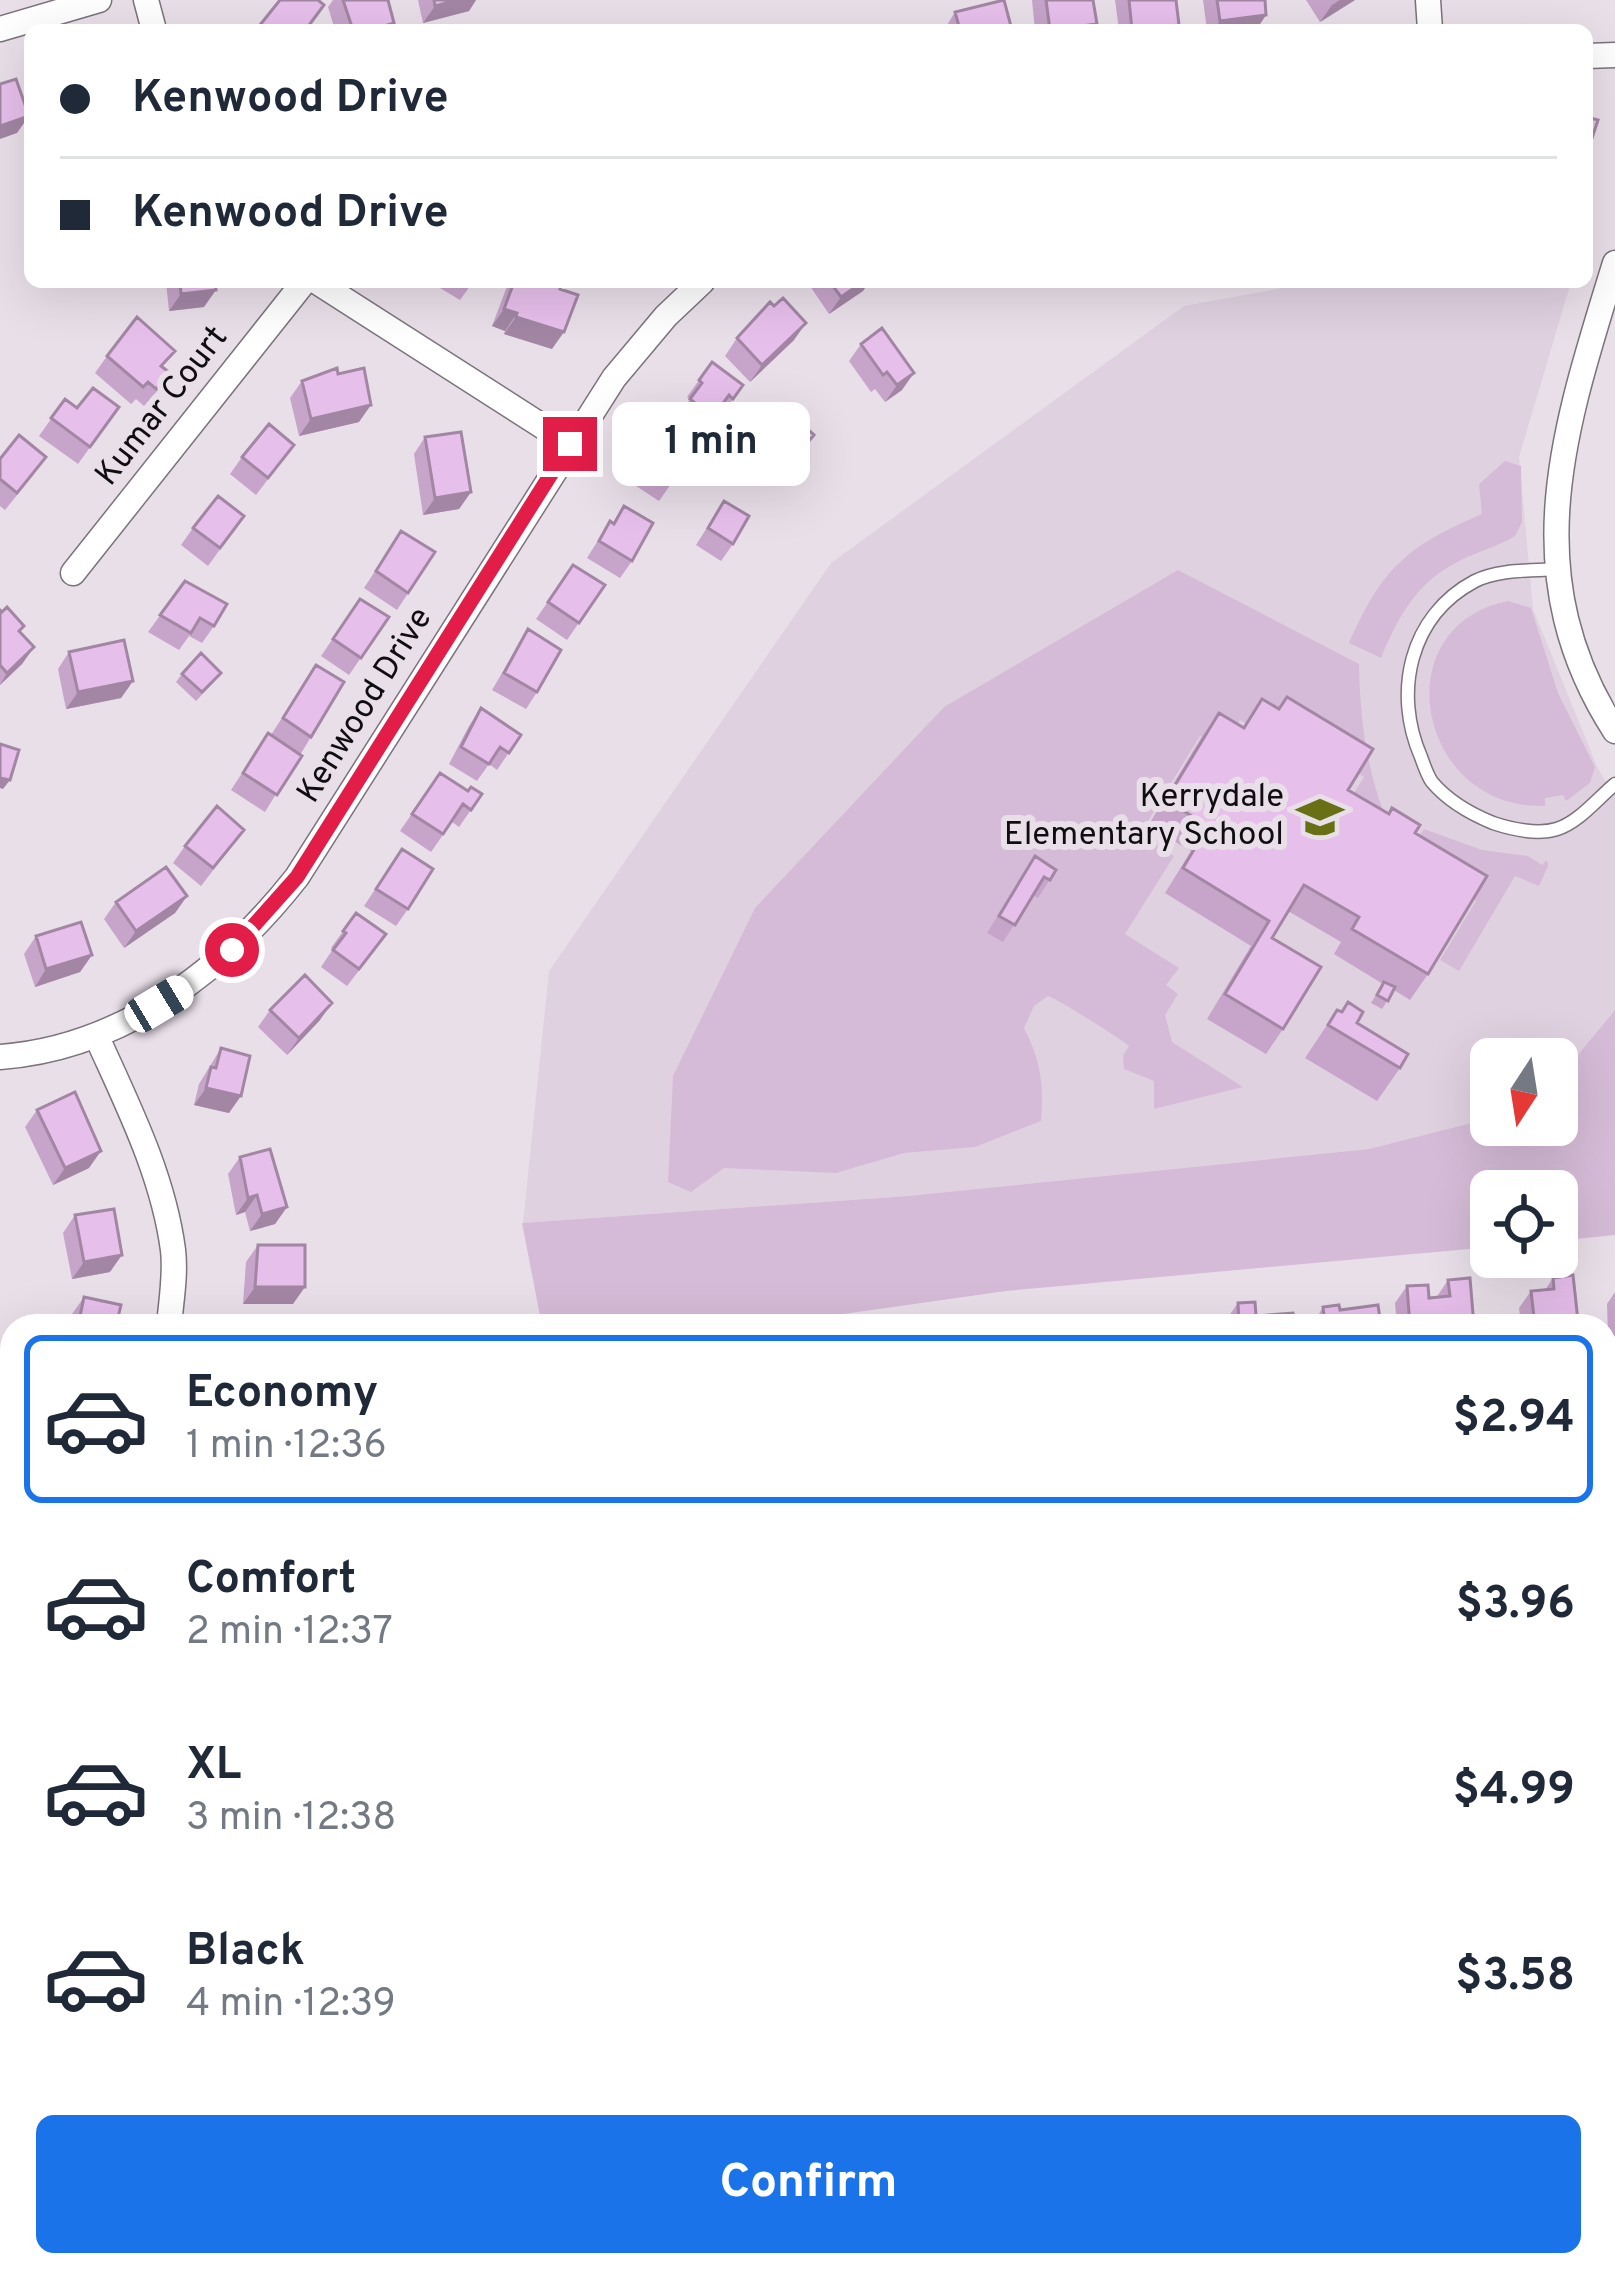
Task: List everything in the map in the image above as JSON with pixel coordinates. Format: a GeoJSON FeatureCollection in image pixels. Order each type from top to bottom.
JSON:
{"type":"FeatureCollection","features":[{"type":"Feature","properties":{"kind":"street"},"geometry":{"type":"LineString","coordinates":[[0,29],[100,0]]}},
{"type":"Feature","properties":{"kind":"street"},"geometry":{"type":"LineString","coordinates":[[1615,263],[1566,429],[1555,524],[1557,569],[1573,641],[1615,731]]}},
{"type":"Feature","properties":{"kind":"street","name":"Kumar Court"},"geometry":{"type":"LineString","coordinates":[[74,573],[299,288]]}},
{"type":"Feature","properties":{"kind":"street"},"geometry":{"type":"LineString","coordinates":[[326,288],[570,444]]}},
{"type":"Feature","properties":{"kind":"street","name":"Kenwood Drive"},"geometry":{"type":"LineString","coordinates":[[0,1057],[65,1047],[96,1036],[182,989],[232,950],[270,911],[297,877],[614,378],[696,288]]}},
{"type":"Feature","properties":{"kind":"street"},"geometry":{"type":"LineString","coordinates":[[96,1036],[145,1146],[162,1198],[173,1252],[170,1314]]}},
{"type":"Feature","properties":{"kind":"lane"},"geometry":{"type":"LineString","coordinates":[[1557,569],[1506,572],[1475,581],[1425,630],[1410,662],[1406,685],[1405,707],[1413,739],[1430,780],[1460,807],[1512,829],[1558,828],[1615,784]]}},
{"type":"Feature","properties":{"kind":"shaded area"},"geometry":{"type":"Polygon","coordinates":[[[1283,288],[1569,288],[1519,457],[1533,609],[1598,769],[1615,796],[1615,1010],[1578,1055],[1578,1038],[1470,1038],[1470,1123],[1369,1149],[908,1196],[523,1223],[549,971],[831,563],[1184,306],[1283,288]]]}},
{"type":"Feature","properties":{"kind":"shaded area"},"geometry":{"type":"Polygon","coordinates":[[[1505,461],[1521,466],[1522,522],[1515,536],[1460,561],[1427,583],[1400,618],[1381,658],[1349,643],[1373,596],[1400,562],[1434,537],[1482,514],[1479,484],[1505,461]]]}},
{"type":"Feature","properties":{"kind":"shaded area"},"geometry":{"type":"Polygon","coordinates":[[[1178,570],[1359,664],[1365,742],[1386,819],[1347,804],[1364,777],[1269,717],[1261,732],[1240,720],[1224,748],[1200,736],[1140,834],[1174,856],[1125,934],[1179,968],[1166,985],[1178,994],[1165,1015],[1172,1042],[1243,1087],[1154,1109],[1154,1081],[1124,1069],[1123,1055],[1129,1046],[1048,996],[1034,1006],[1024,1028],[1040,1073],[1041,1121],[975,1147],[904,1153],[836,1173],[724,1168],[691,1192],[668,1182],[673,1076],[755,908],[944,707],[1178,570]]]}},
{"type":"Feature","properties":{"kind":"shaded area"},"geometry":{"type":"Polygon","coordinates":[[[1508,601],[1531,608],[1558,693],[1595,767],[1590,783],[1566,801],[1563,795],[1545,798],[1545,806],[1501,799],[1468,779],[1444,749],[1431,714],[1431,678],[1443,644],[1468,617],[1508,601]]]}},
{"type":"Feature","properties":{"kind":"shaded area"},"geometry":{"type":"Polygon","coordinates":[[[1424,829],[1482,850],[1528,856],[1542,865],[1547,860],[1539,886],[1515,876],[1459,971],[1440,960],[1476,901],[1403,857],[1424,829]]]}},
{"type":"Feature","properties":{"kind":"shaded area"},"geometry":{"type":"Polygon","coordinates":[[[1615,1010],[1615,1235],[1578,1239],[1578,1170],[1470,1170],[1470,1249],[1006,1291],[843,1314],[540,1314],[522,1223],[908,1196],[1369,1149],[1470,1123],[1470,1146],[1578,1146],[1578,1055],[1615,1010]]]}},
{"type":"Feature","properties":{"kind":"building"},"geometry":{"type":"Polygon","coordinates":[[[280,0],[318,0],[324,5],[310,24],[261,24],[280,0]]]}},
{"type":"Feature","properties":{"kind":"building"},"geometry":{"type":"Polygon","coordinates":[[[343,0],[388,0],[394,23],[351,24],[343,0]]]}},
{"type":"Feature","properties":{"kind":"building"},"geometry":{"type":"Polygon","coordinates":[[[1004,0],[1010,24],[958,24],[955,12],[1004,0]]]}},
{"type":"Feature","properties":{"kind":"building"},"geometry":{"type":"Polygon","coordinates":[[[1046,0],[1093,0],[1097,24],[1049,24],[1046,0]]]}},
{"type":"Feature","properties":{"kind":"building"},"geometry":{"type":"Polygon","coordinates":[[[1129,0],[1176,0],[1179,24],[1131,24],[1129,0]]]}},
{"type":"Feature","properties":{"kind":"building"},"geometry":{"type":"Polygon","coordinates":[[[1217,0],[1265,0],[1266,15],[1220,21],[1217,0]]]}},
{"type":"Feature","properties":{"kind":"building"},"geometry":{"type":"Polygon","coordinates":[[[16,79],[24,118],[0,126],[0,84],[16,79]]]}},
{"type":"Feature","properties":{"kind":"building"},"geometry":{"type":"Polygon","coordinates":[[[180,288],[216,288],[216,290],[181,294],[180,288]]]}},
{"type":"Feature","properties":{"kind":"building"},"geometry":{"type":"Polygon","coordinates":[[[512,288],[560,288],[578,295],[564,332],[504,309],[512,288]]]}},
{"type":"Feature","properties":{"kind":"building"},"geometry":{"type":"Polygon","coordinates":[[[783,298],[806,323],[762,365],[737,338],[770,302],[774,306],[783,298]]]}},
{"type":"Feature","properties":{"kind":"building"},"geometry":{"type":"Polygon","coordinates":[[[137,317],[175,351],[161,366],[170,373],[156,389],[148,382],[143,387],[107,356],[137,317]]]}},
{"type":"Feature","properties":{"kind":"building"},"geometry":{"type":"Polygon","coordinates":[[[882,328],[914,373],[897,385],[887,372],[883,375],[861,344],[882,328]]]}},
{"type":"Feature","properties":{"kind":"building"},"geometry":{"type":"Polygon","coordinates":[[[712,362],[743,385],[713,417],[690,399],[712,362]]]}},
{"type":"Feature","properties":{"kind":"building"},"geometry":{"type":"Polygon","coordinates":[[[337,368],[338,374],[364,368],[371,405],[311,419],[302,381],[337,368]]]}},
{"type":"Feature","properties":{"kind":"building"},"geometry":{"type":"Polygon","coordinates":[[[93,388],[119,407],[90,447],[51,418],[65,399],[77,408],[93,388]]]}},
{"type":"Feature","properties":{"kind":"building"},"geometry":{"type":"Polygon","coordinates":[[[789,412],[814,435],[798,454],[773,431],[789,412]]]}},
{"type":"Feature","properties":{"kind":"building"},"geometry":{"type":"Polygon","coordinates":[[[269,424],[294,445],[268,478],[242,457],[269,424]]]}},
{"type":"Feature","properties":{"kind":"building"},"geometry":{"type":"Polygon","coordinates":[[[667,431],[693,448],[671,484],[641,465],[667,431]]]}},
{"type":"Feature","properties":{"kind":"building"},"geometry":{"type":"Polygon","coordinates":[[[461,432],[471,492],[435,498],[425,437],[461,432]]]}},
{"type":"Feature","properties":{"kind":"building"},"geometry":{"type":"Polygon","coordinates":[[[19,435],[46,457],[17,493],[0,479],[0,459],[19,435]]]}},
{"type":"Feature","properties":{"kind":"building"},"geometry":{"type":"Polygon","coordinates":[[[218,496],[244,516],[220,548],[193,528],[218,496]]]}},
{"type":"Feature","properties":{"kind":"building"},"geometry":{"type":"Polygon","coordinates":[[[724,501],[749,516],[733,544],[708,528],[724,501]]]}},
{"type":"Feature","properties":{"kind":"building"},"geometry":{"type":"Polygon","coordinates":[[[624,506],[653,523],[632,561],[599,541],[624,506]]]}},
{"type":"Feature","properties":{"kind":"building"},"geometry":{"type":"Polygon","coordinates":[[[401,531],[435,552],[408,593],[376,571],[401,531]]]}},
{"type":"Feature","properties":{"kind":"building"},"geometry":{"type":"Polygon","coordinates":[[[573,565],[605,585],[579,623],[548,602],[573,565]]]}},
{"type":"Feature","properties":{"kind":"building"},"geometry":{"type":"Polygon","coordinates":[[[185,581],[227,604],[214,626],[200,618],[191,633],[160,615],[185,581]]]}},
{"type":"Feature","properties":{"kind":"building"},"geometry":{"type":"Polygon","coordinates":[[[360,599],[389,617],[361,658],[333,639],[360,599]]]}},
{"type":"Feature","properties":{"kind":"building"},"geometry":{"type":"Polygon","coordinates":[[[7,607],[34,647],[7,673],[0,665],[0,610],[7,607]]]}},
{"type":"Feature","properties":{"kind":"building"},"geometry":{"type":"Polygon","coordinates":[[[528,629],[561,650],[537,692],[504,673],[528,629]]]}},
{"type":"Feature","properties":{"kind":"building"},"geometry":{"type":"Polygon","coordinates":[[[124,640],[133,681],[78,692],[69,652],[124,640]]]}},
{"type":"Feature","properties":{"kind":"building"},"geometry":{"type":"Polygon","coordinates":[[[201,653],[221,673],[202,692],[182,674],[201,653]]]}},
{"type":"Feature","properties":{"kind":"building"},"geometry":{"type":"Polygon","coordinates":[[[316,665],[344,682],[311,737],[283,718],[316,665]]]}},
{"type":"Feature","properties":{"kind":"building","name":"Kerrydale Elementary School"},"geometry":{"type":"Polygon","coordinates":[[[1287,697],[1373,749],[1348,790],[1389,814],[1392,808],[1420,825],[1415,833],[1487,876],[1428,974],[1352,929],[1359,917],[1304,885],[1272,938],[1321,967],[1283,1029],[1225,994],[1269,921],[1183,868],[1208,826],[1166,800],[1219,713],[1244,728],[1262,699],[1279,709],[1287,697]]]}},
{"type":"Feature","properties":{"kind":"building"},"geometry":{"type":"Polygon","coordinates":[[[481,708],[521,735],[509,753],[500,747],[489,764],[461,747],[481,708]]]}},
{"type":"Feature","properties":{"kind":"building"},"geometry":{"type":"Polygon","coordinates":[[[268,733],[302,756],[277,795],[243,773],[268,733]]]}},
{"type":"Feature","properties":{"kind":"building"},"geometry":{"type":"Polygon","coordinates":[[[0,744],[19,750],[10,780],[0,778],[0,744]]]}},
{"type":"Feature","properties":{"kind":"building"},"geometry":{"type":"Polygon","coordinates":[[[440,773],[482,794],[471,810],[463,804],[443,834],[412,814],[440,773]]]}},
{"type":"Feature","properties":{"kind":"building"},"geometry":{"type":"Polygon","coordinates":[[[217,806],[244,830],[213,868],[185,846],[217,806]]]}},
{"type":"Feature","properties":{"kind":"building"},"geometry":{"type":"Polygon","coordinates":[[[402,849],[433,869],[408,909],[376,889],[402,849]]]}},
{"type":"Feature","properties":{"kind":"building"},"geometry":{"type":"Polygon","coordinates":[[[1035,856],[1056,870],[1050,880],[1044,877],[1015,925],[999,916],[1035,856]]]}},
{"type":"Feature","properties":{"kind":"building"},"geometry":{"type":"Polygon","coordinates":[[[166,867],[187,896],[136,931],[116,902],[166,867]]]}},
{"type":"Feature","properties":{"kind":"building"},"geometry":{"type":"Polygon","coordinates":[[[356,913],[386,934],[359,969],[333,950],[356,913]]]}},
{"type":"Feature","properties":{"kind":"building"},"geometry":{"type":"Polygon","coordinates":[[[81,922],[92,955],[46,969],[36,936],[81,922]]]}},
{"type":"Feature","properties":{"kind":"building"},"geometry":{"type":"Polygon","coordinates":[[[305,975],[332,1003],[299,1038],[270,1010],[305,975]]]}},
{"type":"Feature","properties":{"kind":"building"},"geometry":{"type":"Polygon","coordinates":[[[1384,982],[1395,987],[1388,1001],[1377,995],[1384,982]]]}},
{"type":"Feature","properties":{"kind":"building"},"geometry":{"type":"Polygon","coordinates":[[[1348,1002],[1363,1012],[1357,1023],[1408,1054],[1400,1068],[1328,1025],[1348,1002]]]}},
{"type":"Feature","properties":{"kind":"building"},"geometry":{"type":"Polygon","coordinates":[[[221,1048],[250,1056],[241,1096],[206,1088],[221,1048]]]}},
{"type":"Feature","properties":{"kind":"building"},"geometry":{"type":"Polygon","coordinates":[[[75,1092],[101,1151],[65,1168],[37,1110],[75,1092]]]}},
{"type":"Feature","properties":{"kind":"building"},"geometry":{"type":"Polygon","coordinates":[[[270,1149],[287,1207],[262,1214],[257,1195],[248,1198],[240,1157],[270,1149]]]}},
{"type":"Feature","properties":{"kind":"building"},"geometry":{"type":"Polygon","coordinates":[[[114,1209],[122,1255],[84,1262],[75,1215],[114,1209]]]}},
{"type":"Feature","properties":{"kind":"building"},"geometry":{"type":"Polygon","coordinates":[[[258,1245],[305,1245],[305,1287],[255,1287],[258,1245]]]}},
{"type":"Feature","properties":{"kind":"building"},"geometry":{"type":"Polygon","coordinates":[[[1470,1278],[1473,1314],[1409,1314],[1407,1286],[1428,1285],[1429,1298],[1450,1296],[1448,1280],[1470,1278]]]}},
{"type":"Feature","properties":{"kind":"building"},"geometry":{"type":"Polygon","coordinates":[[[1553,1278],[1573,1278],[1577,1314],[1534,1314],[1531,1291],[1554,1289],[1553,1278]]]}},
{"type":"Feature","properties":{"kind":"building"},"geometry":{"type":"Polygon","coordinates":[[[84,1297],[121,1305],[119,1314],[80,1314],[84,1297]]]}},
{"type":"Feature","properties":{"kind":"building"},"geometry":{"type":"Polygon","coordinates":[[[1255,1302],[1256,1314],[1239,1314],[1238,1303],[1255,1302]]]}},
{"type":"Feature","properties":{"kind":"building"},"geometry":{"type":"Polygon","coordinates":[[[1339,1305],[1340,1310],[1378,1305],[1379,1314],[1324,1314],[1323,1307],[1339,1305]]]}},
{"type":"Feature","properties":{"kind":"place","name":"Kerrydale Elementary School"},"geometry":{"type":"Point","coordinates":[1320,817]}},
{"type":"Feature","properties":{"kind":"route"},"geometry":{"type":"LineString","coordinates":[[232,950],[297,877],[570,444]]}}]}
